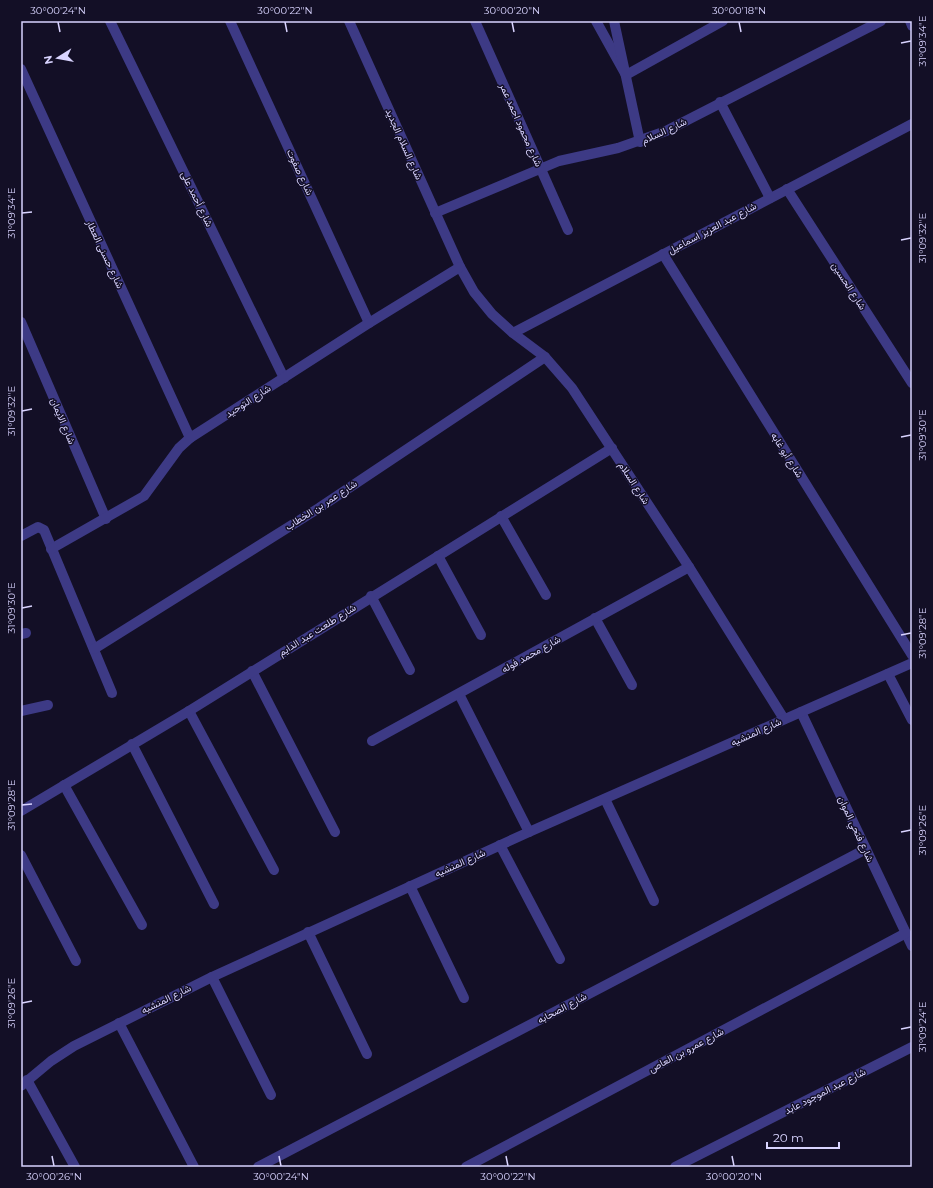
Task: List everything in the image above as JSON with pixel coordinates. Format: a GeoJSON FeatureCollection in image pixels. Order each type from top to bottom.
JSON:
{"type":"FeatureCollection","features":[{"type":"Feature","properties":{"kind":"street","name":"شارع أحمد على"},"geometry":{"type":"LineString","coordinates":[[110,21],[284,378]]}},
{"type":"Feature","properties":{"kind":"street","name":"شارع صفوت"},"geometry":{"type":"LineString","coordinates":[[230,21],[369,323]]}},
{"type":"Feature","properties":{"kind":"street","name":"شارع السلام الجديد"},"geometry":{"type":"LineString","coordinates":[[350,21],[460,267]]}},
{"type":"Feature","properties":{"kind":"street","name":"شارع محمود احمد عمر"},"geometry":{"type":"LineString","coordinates":[[475,21],[568,230]]}},
{"type":"Feature","properties":{"kind":"street"},"geometry":{"type":"LineString","coordinates":[[596,21],[626,75]]}},
{"type":"Feature","properties":{"kind":"street"},"geometry":{"type":"LineString","coordinates":[[614,21],[640,142]]}},
{"type":"Feature","properties":{"kind":"street"},"geometry":{"type":"LineString","coordinates":[[626,75],[723,21]]}},
{"type":"Feature","properties":{"kind":"street","name":"شارع السلام"},"geometry":{"type":"LineString","coordinates":[[435,213],[541,169],[574,158],[640,142],[666,131],[720,102],[881,21]]}},
{"type":"Feature","properties":{"kind":"street"},"geometry":{"type":"LineString","coordinates":[[910,21],[912,26]]}},
{"type":"Feature","properties":{"kind":"street","name":"شارع حسنى العطار"},"geometry":{"type":"LineString","coordinates":[[21,69],[190,438]]}},
{"type":"Feature","properties":{"kind":"street"},"geometry":{"type":"LineString","coordinates":[[720,102],[770,198]]}},
{"type":"Feature","properties":{"kind":"street","name":"شارع عبد العزيز اسماعيل"},"geometry":{"type":"LineString","coordinates":[[513,334],[912,124]]}},
{"type":"Feature","properties":{"kind":"street","name":"شارع الحسين"},"geometry":{"type":"LineString","coordinates":[[787,189],[912,383]]}},
{"type":"Feature","properties":{"kind":"street","name":"شارع أبو غابه"},"geometry":{"type":"LineString","coordinates":[[663,254],[912,655]]}},
{"type":"Feature","properties":{"kind":"street","name":"شارع التوحيد"},"geometry":{"type":"LineString","coordinates":[[52,549],[144,496],[179,448],[190,438],[369,323],[460,267]]}},
{"type":"Feature","properties":{"kind":"street","name":"شارع السلام"},"geometry":{"type":"LineString","coordinates":[[460,267],[474,292],[492,314],[513,334],[545,357],[572,388],[689,567],[784,719]]}},
{"type":"Feature","properties":{"kind":"street","name":"شارع الايمان"},"geometry":{"type":"LineString","coordinates":[[21,322],[106,519]]}},
{"type":"Feature","properties":{"kind":"street","name":"شارع عمر بن الخطاب"},"geometry":{"type":"LineString","coordinates":[[94,649],[319,508],[545,357]]}},
{"type":"Feature","properties":{"kind":"street","name":"شارع طلعت عبد الدايم"},"geometry":{"type":"LineString","coordinates":[[21,811],[189,711],[371,596],[612,448]]}},
{"type":"Feature","properties":{"kind":"street"},"geometry":{"type":"LineString","coordinates":[[500,516],[546,595]]}},
{"type":"Feature","properties":{"kind":"street"},"geometry":{"type":"LineString","coordinates":[[21,536],[40,527],[44,530],[112,693]]}},
{"type":"Feature","properties":{"kind":"street"},"geometry":{"type":"LineString","coordinates":[[438,556],[481,635]]}},
{"type":"Feature","properties":{"kind":"street","name":"شارع محمد فوله"},"geometry":{"type":"LineString","coordinates":[[372,742],[689,567]]}},
{"type":"Feature","properties":{"kind":"street"},"geometry":{"type":"LineString","coordinates":[[371,596],[410,670]]}},
{"type":"Feature","properties":{"kind":"street"},"geometry":{"type":"LineString","coordinates":[[595,618],[632,685]]}},
{"type":"Feature","properties":{"kind":"street","name":"شارع المنشيه"},"geometry":{"type":"LineString","coordinates":[[24,1083],[74,1046],[212,977],[500,845],[912,663]]}},
{"type":"Feature","properties":{"kind":"street"},"geometry":{"type":"LineString","coordinates":[[252,671],[335,832]]}},
{"type":"Feature","properties":{"kind":"street"},"geometry":{"type":"LineString","coordinates":[[888,674],[912,720]]}},
{"type":"Feature","properties":{"kind":"street"},"geometry":{"type":"LineString","coordinates":[[459,694],[529,832]]}},
{"type":"Feature","properties":{"kind":"street"},"geometry":{"type":"LineString","coordinates":[[21,711],[48,706]]}},
{"type":"Feature","properties":{"kind":"street"},"geometry":{"type":"LineString","coordinates":[[189,711],[274,870]]}},
{"type":"Feature","properties":{"kind":"street","name":"شارع فتحي الموان"},"geometry":{"type":"LineString","coordinates":[[801,712],[912,946]]}},
{"type":"Feature","properties":{"kind":"street"},"geometry":{"type":"LineString","coordinates":[[132,744],[214,904]]}},
{"type":"Feature","properties":{"kind":"street"},"geometry":{"type":"LineString","coordinates":[[64,785],[142,924]]}},
{"type":"Feature","properties":{"kind":"street"},"geometry":{"type":"LineString","coordinates":[[605,799],[654,901]]}},
{"type":"Feature","properties":{"kind":"street"},"geometry":{"type":"LineString","coordinates":[[500,845],[560,959]]}},
{"type":"Feature","properties":{"kind":"street","name":"شارع الصحابه"},"geometry":{"type":"LineString","coordinates":[[258,1167],[866,849]]}},
{"type":"Feature","properties":{"kind":"street"},"geometry":{"type":"LineString","coordinates":[[21,855],[76,961]]}},
{"type":"Feature","properties":{"kind":"street"},"geometry":{"type":"LineString","coordinates":[[410,886],[464,998]]}},
{"type":"Feature","properties":{"kind":"street"},"geometry":{"type":"LineString","coordinates":[[308,932],[367,1054]]}},
{"type":"Feature","properties":{"kind":"street","name":"شارع عمرو بن العاص"},"geometry":{"type":"LineString","coordinates":[[466,1167],[906,933]]}},
{"type":"Feature","properties":{"kind":"street"},"geometry":{"type":"LineString","coordinates":[[212,977],[271,1095]]}},
{"type":"Feature","properties":{"kind":"street"},"geometry":{"type":"LineString","coordinates":[[119,1023],[194,1167]]}},
{"type":"Feature","properties":{"kind":"street","name":"شارع عبد الموجود عابد"},"geometry":{"type":"LineString","coordinates":[[675,1167],[912,1047]]}},
{"type":"Feature","properties":{"kind":"street"},"geometry":{"type":"LineString","coordinates":[[24,1083],[75,1167]]}}]}
